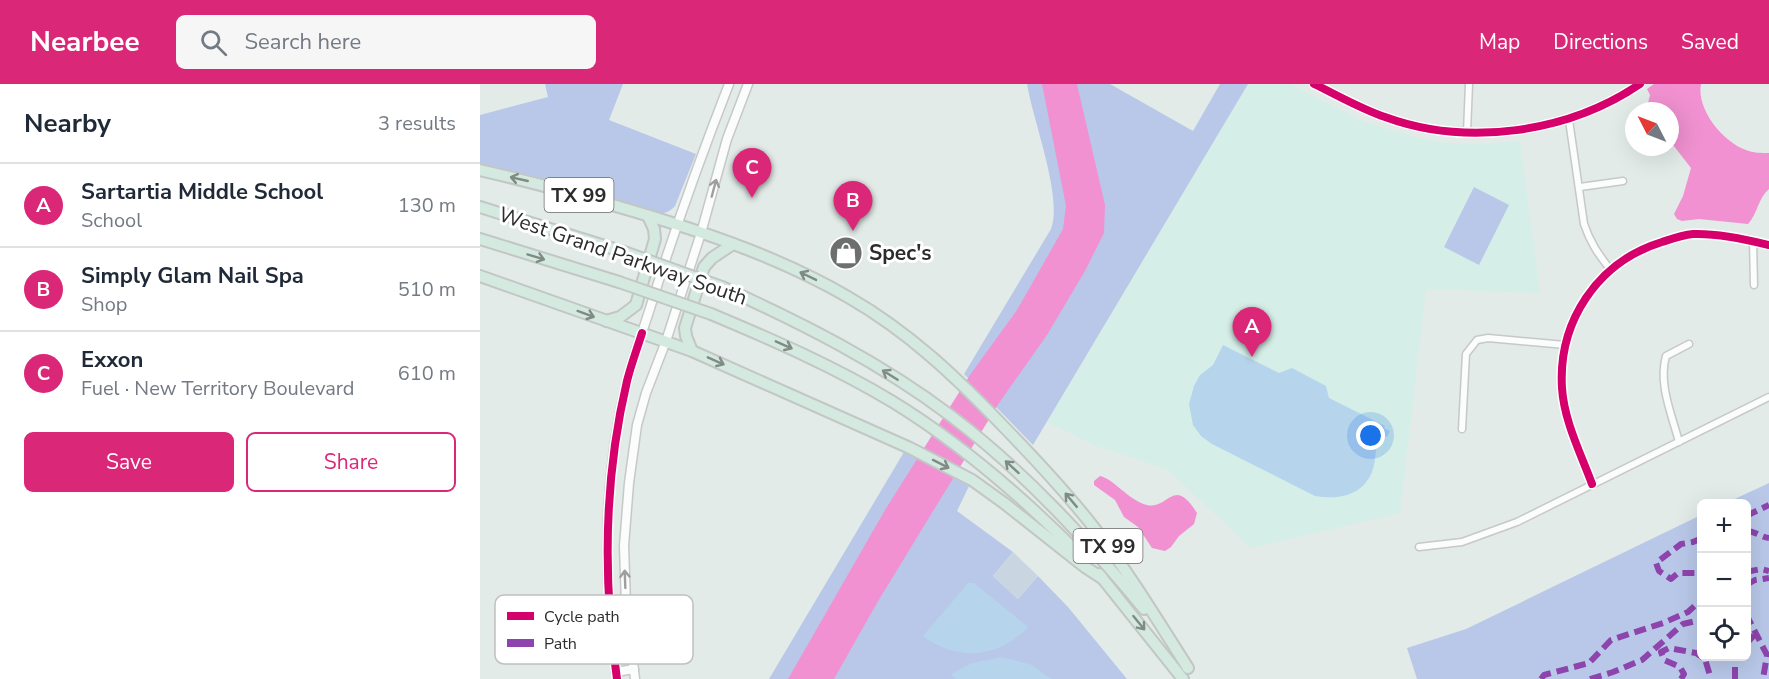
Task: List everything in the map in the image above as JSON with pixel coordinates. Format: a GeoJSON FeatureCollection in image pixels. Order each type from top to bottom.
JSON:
{"type":"FeatureCollection","features":[{"type":"Feature","properties":{"kind":"highway","name":"TX 99"},"geometry":{"type":"LineString","coordinates":[[480,170],[531,182],[676,224],[769,257],[848,297],[914,341],[960,380],[1056,481],[1133,582],[1186,674]]}},
{"type":"Feature","properties":{"kind":"highway","name":"West Grand Parkway South"},"geometry":{"type":"LineString","coordinates":[[480,207],[627,253],[722,287],[780,313],[851,350],[938,407],[994,452],[1065,518],[1112,570],[1186,674]]}},
{"type":"Feature","properties":{"kind":"highway"},"geometry":{"type":"LineString","coordinates":[[606,321],[620,317],[636,305],[655,239],[654,229],[648,216]]}},
{"type":"Feature","properties":{"kind":"highway","name":"West Grand Parkway South"},"geometry":{"type":"LineString","coordinates":[[480,239],[619,282],[711,314],[787,346],[892,402],[982,466],[1052,526],[1102,578],[1186,674],[1196,679]]}},
{"type":"Feature","properties":{"kind":"highway"},"geometry":{"type":"LineString","coordinates":[[692,351],[685,328],[704,267],[712,258],[733,244]]}},
{"type":"Feature","properties":{"kind":"highway","name":"TX 99"},"geometry":{"type":"LineString","coordinates":[[480,276],[692,351],[910,448],[972,480],[1102,578]]}},
{"type":"Feature","properties":{"kind":"street"},"geometry":{"type":"LineString","coordinates":[[609,595],[608,545],[611,489],[627,380],[676,224],[729,84]]}},
{"type":"Feature","properties":{"kind":"street"},"geometry":{"type":"LineString","coordinates":[[626,595],[624,546],[637,425],[701,233],[737,111],[748,84]]}},
{"type":"Feature","properties":{"kind":"street"},"geometry":{"type":"LineString","coordinates":[[1314,84],[1383,117],[1429,128],[1467,132],[1520,129],[1569,120],[1611,101],[1638,85]]}},
{"type":"Feature","properties":{"kind":"street"},"geometry":{"type":"LineString","coordinates":[[1467,132],[1469,84]]}},
{"type":"Feature","properties":{"kind":"street"},"geometry":{"type":"LineString","coordinates":[[721,105],[737,111]]}},
{"type":"Feature","properties":{"kind":"street"},"geometry":{"type":"LineString","coordinates":[[1569,120],[1584,224],[1589,239],[1610,269]]}},
{"type":"Feature","properties":{"kind":"street"},"geometry":{"type":"LineString","coordinates":[[1580,187],[1623,182]]}},
{"type":"Feature","properties":{"kind":"street"},"geometry":{"type":"LineString","coordinates":[[1592,484],[1566,414],[1562,390],[1562,368],[1565,345],[1577,312],[1593,289],[1610,269],[1647,247],[1691,234],[1714,235],[1769,245]]}},
{"type":"Feature","properties":{"kind":"street"},"geometry":{"type":"LineString","coordinates":[[1753,241],[1754,285]]}},
{"type":"Feature","properties":{"kind":"street"},"geometry":{"type":"LineString","coordinates":[[1462,429],[1466,354],[1477,340],[1488,338],[1565,345]]}},
{"type":"Feature","properties":{"kind":"street"},"geometry":{"type":"LineString","coordinates":[[1679,442],[1663,381],[1664,364],[1666,356],[1689,344]]}},
{"type":"Feature","properties":{"kind":"street"},"geometry":{"type":"LineString","coordinates":[[1419,547],[1462,542],[1517,522],[1769,397]]}},
{"type":"Feature","properties":{"kind":"street"},"geometry":{"type":"LineString","coordinates":[[608,545],[624,546]]}},
{"type":"Feature","properties":{"kind":"street"},"geometry":{"type":"LineString","coordinates":[[633,664],[635,679]]}},
{"type":"Feature","properties":{"kind":"street"},"geometry":{"type":"LineString","coordinates":[[616,675],[634,669]]}},
{"type":"Feature","properties":{"kind":"shaded area"},"geometry":{"type":"Polygon","coordinates":[[[545,84],[623,84],[609,120],[696,154],[675,206],[664,213],[651,212],[534,177],[480,165],[480,115],[548,97],[545,84]]]}},
{"type":"Feature","properties":{"kind":"shaded area"},"geometry":{"type":"Polygon","coordinates":[[[1027,84],[1110,84],[1193,131],[1220,84],[1248,84],[1033,445],[964,374],[1051,229],[1054,215],[1050,179],[1027,84]]]}},
{"type":"Feature","properties":{"kind":"shaded area"},"geometry":{"type":"Polygon","coordinates":[[[1042,84],[1077,84],[1105,205],[1104,233],[1085,271],[1047,335],[999,403],[877,603],[834,679],[788,679],[885,510],[970,375],[1017,310],[1063,229],[1066,206],[1042,84]]]}},
{"type":"Feature","properties":{"kind":"shaded area"},"geometry":{"type":"Polygon","coordinates":[[[1248,84],[1290,84],[1362,121],[1413,137],[1447,143],[1479,144],[1520,141],[1540,293],[1426,289],[1400,513],[1251,548],[1168,470],[1094,445],[1047,422],[1248,84]]]}},
{"type":"Feature","properties":{"kind":"shaded area"},"geometry":{"type":"Polygon","coordinates":[[[1654,84],[1701,84],[1703,104],[1720,132],[1737,146],[1746,150],[1769,153],[1769,189],[1762,197],[1748,224],[1677,219],[1674,214],[1683,196],[1691,168],[1679,153],[1679,102],[1648,102],[1650,95],[1647,89],[1654,84]]]}},
{"type":"Feature","properties":{"kind":"shaded area"},"geometry":{"type":"Polygon","coordinates":[[[1474,187],[1509,205],[1479,265],[1444,247],[1474,187]]]}},
{"type":"Feature","properties":{"kind":"shaded area"},"geometry":{"type":"Polygon","coordinates":[[[1223,345],[1279,373],[1292,368],[1326,386],[1329,398],[1385,426],[1384,428],[1390,431],[1387,437],[1381,435],[1368,480],[1356,491],[1348,494],[1332,497],[1315,496],[1212,444],[1201,436],[1193,425],[1189,404],[1200,375],[1213,365],[1223,345]]]}},
{"type":"Feature","properties":{"kind":"shaded area"},"geometry":{"type":"Polygon","coordinates":[[[904,452],[969,486],[957,511],[1013,552],[993,576],[1018,599],[1038,576],[1068,607],[1127,679],[769,679],[904,452]]]}},
{"type":"Feature","properties":{"kind":"shaded area"},"geometry":{"type":"Polygon","coordinates":[[[1100,476],[1147,505],[1161,503],[1176,495],[1182,496],[1197,513],[1194,524],[1165,551],[1152,548],[1138,527],[1124,517],[1115,500],[1094,485],[1094,481],[1100,476]]]}},
{"type":"Feature","properties":{"kind":"shaded area"},"geometry":{"type":"Polygon","coordinates":[[[1769,483],[1769,679],[1417,679],[1407,648],[1466,629],[1697,517],[1697,661],[1751,661],[1751,499],[1735,499],[1769,483]]]}},
{"type":"Feature","properties":{"kind":"shaded area"},"geometry":{"type":"Polygon","coordinates":[[[1013,552],[1038,576],[1018,599],[993,576],[1013,552]]]}},
{"type":"Feature","properties":{"kind":"shaded area"},"geometry":{"type":"Polygon","coordinates":[[[968,583],[974,583],[1028,627],[1004,645],[977,653],[950,650],[923,636],[968,583]]]}},
{"type":"Feature","properties":{"kind":"shaded area"},"geometry":{"type":"Polygon","coordinates":[[[1002,657],[1032,665],[1051,679],[955,679],[951,674],[972,663],[1002,657]]]}},
{"type":"Feature","properties":{"kind":"marked path"},"geometry":{"type":"LineString","coordinates":[[1751,514],[1769,505]]}},
{"type":"Feature","properties":{"kind":"marked path"},"geometry":{"type":"LineString","coordinates":[[1751,532],[1769,538]]}},
{"type":"Feature","properties":{"kind":"marked path"},"geometry":{"type":"LineString","coordinates":[[1697,540],[1681,544],[1656,563],[1659,571],[1671,579],[1678,573],[1697,573]]}},
{"type":"Feature","properties":{"kind":"marked path"},"geometry":{"type":"LineString","coordinates":[[1751,571],[1761,569],[1769,571]]}},
{"type":"Feature","properties":{"kind":"marked path"},"geometry":{"type":"LineString","coordinates":[[1751,582],[1769,578]]}},
{"type":"Feature","properties":{"kind":"marked path"},"geometry":{"type":"LineString","coordinates":[[1541,679],[1544,675],[1589,663],[1611,640],[1663,623],[1688,612],[1697,604]]}},
{"type":"Feature","properties":{"kind":"marked path"},"geometry":{"type":"LineString","coordinates":[[1590,679],[1642,660],[1683,624],[1697,620]]}},
{"type":"Feature","properties":{"kind":"marked path"},"geometry":{"type":"LineString","coordinates":[[1751,624],[1767,655],[1763,679]]}},
{"type":"Feature","properties":{"kind":"marked path"},"geometry":{"type":"LineString","coordinates":[[1751,639],[1757,632]]}},
{"type":"Feature","properties":{"kind":"marked path"},"geometry":{"type":"LineString","coordinates":[[1681,679],[1684,674],[1680,667],[1664,660],[1661,652],[1669,648],[1696,653],[1705,659],[1711,679]]}},
{"type":"Feature","properties":{"kind":"marked path"},"geometry":{"type":"LineString","coordinates":[[1735,661],[1735,679]]}},
{"type":"Feature","properties":{"kind":"cycle path"},"geometry":{"type":"LineString","coordinates":[[1314,84],[1385,117],[1417,126],[1483,133],[1549,124],[1612,101],[1640,84]]}},
{"type":"Feature","properties":{"kind":"cycle path"},"geometry":{"type":"LineString","coordinates":[[1592,484],[1569,425],[1562,388],[1562,364],[1567,340],[1586,298],[1618,264],[1639,251],[1677,237],[1712,234],[1769,245]]}},
{"type":"Feature","properties":{"kind":"cycle path"},"geometry":{"type":"LineString","coordinates":[[609,595],[608,530],[614,455],[619,418],[642,333]]}},
{"type":"Feature","properties":{"kind":"cycle path"},"geometry":{"type":"LineString","coordinates":[[615,664],[617,679]]}},
{"type":"Feature","properties":{"kind":"place","name":"Exxon"},"geometry":{"type":"Point","coordinates":[752,198]}},
{"type":"Feature","properties":{"kind":"place","name":"Simply Glam Nail Spa"},"geometry":{"type":"Point","coordinates":[853,231]}},
{"type":"Feature","properties":{"kind":"place","name":"Spec's"},"geometry":{"type":"Point","coordinates":[846,253]}},
{"type":"Feature","properties":{"kind":"place","name":"Sartartia Middle School"},"geometry":{"type":"Point","coordinates":[1252,357]}}]}
